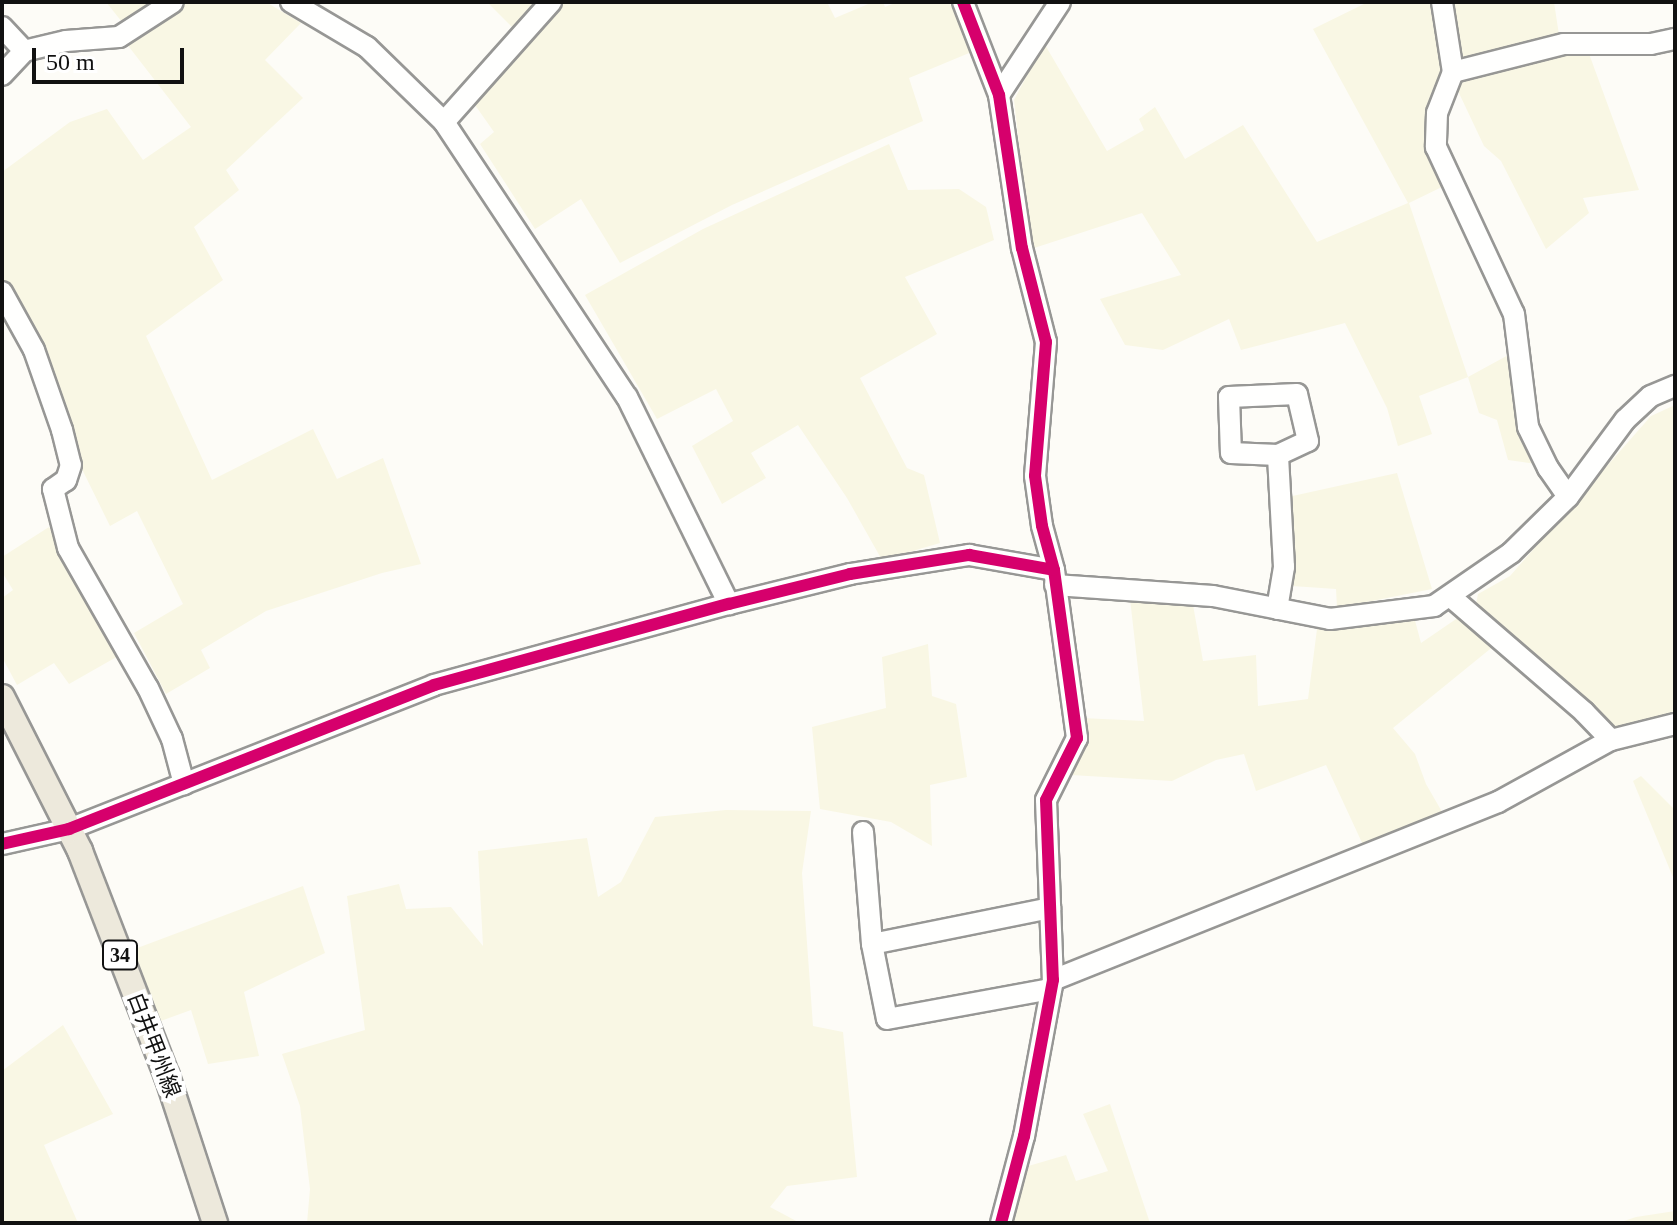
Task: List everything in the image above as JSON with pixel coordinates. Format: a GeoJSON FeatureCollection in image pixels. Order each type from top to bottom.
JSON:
{"type":"FeatureCollection","features":[{"type":"Feature","properties":{"kind":"main road","name":"白井甲州線"},"geometry":{"type":"LineString","coordinates":[[2,697],[69,829],[167,1076],[215,1223]]}},
{"type":"Feature","properties":{"kind":"street"},"geometry":{"type":"LineString","coordinates":[[2,75],[24,51],[66,41],[119,37],[173,2]]}},
{"type":"Feature","properties":{"kind":"street"},"geometry":{"type":"LineString","coordinates":[[291,2],[367,47],[444,122],[627,397],[729,604]]}},
{"type":"Feature","properties":{"kind":"street"},"geometry":{"type":"LineString","coordinates":[[444,122],[551,2]]}},
{"type":"Feature","properties":{"kind":"street"},"geometry":{"type":"LineString","coordinates":[[963,2],[999,95],[1022,248],[1046,342],[1035,476],[1042,526],[1055,578],[1077,738],[1046,800],[1052,984],[1024,1136],[1001,1223]]}},
{"type":"Feature","properties":{"kind":"street"},"geometry":{"type":"LineString","coordinates":[[999,95],[1060,2]]}},
{"type":"Feature","properties":{"kind":"street"},"geometry":{"type":"LineString","coordinates":[[1442,2],[1453,72],[1437,113],[1436,147],[1514,314],[1528,427],[1548,468],[1568,497]]}},
{"type":"Feature","properties":{"kind":"street"},"geometry":{"type":"LineString","coordinates":[[2,27],[24,51]]}},
{"type":"Feature","properties":{"kind":"street"},"geometry":{"type":"LineString","coordinates":[[1453,72],[1564,44],[1651,44],[1675,39]]}},
{"type":"Feature","properties":{"kind":"street"},"geometry":{"type":"LineString","coordinates":[[2,292],[34,350],[62,430],[71,465],[66,480],[53,489],[68,548],[148,688],[172,739],[184,784]]}},
{"type":"Feature","properties":{"kind":"street"},"geometry":{"type":"LineString","coordinates":[[2,844],[69,829],[434,685],[850,574],[969,555],[1055,578],[1213,596],[1330,619],[1434,606],[1511,553],[1568,497],[1625,420],[1651,396],[1675,386]]}},
{"type":"Feature","properties":{"kind":"street"},"geometry":{"type":"LineString","coordinates":[[1297,394],[1308,441],[1278,455],[1231,453],[1229,397],[1297,394]]}},
{"type":"Feature","properties":{"kind":"street"},"geometry":{"type":"LineString","coordinates":[[1277,609],[1284,567],[1278,455]]}},
{"type":"Feature","properties":{"kind":"street"},"geometry":{"type":"LineString","coordinates":[[1451,597],[1584,712],[1611,740]]}},
{"type":"Feature","properties":{"kind":"street"},"geometry":{"type":"LineString","coordinates":[[863,832],[872,944],[887,1019],[1052,984],[1498,802],[1611,740],[1675,724]]}},
{"type":"Feature","properties":{"kind":"street"},"geometry":{"type":"LineString","coordinates":[[872,944],[1050,908]]}},
{"type":"Feature","properties":{"kind":"shaded area"},"geometry":{"type":"Polygon","coordinates":[[[106,2],[162,2],[126,27],[106,2]]]}},
{"type":"Feature","properties":{"kind":"shaded area"},"geometry":{"type":"Polygon","coordinates":[[[186,2],[266,2],[301,23],[265,60],[303,98],[226,170],[239,190],[194,227],[223,280],[146,336],[212,480],[313,429],[337,479],[383,458],[421,564],[382,573],[266,611],[201,650],[210,668],[166,694],[134,633],[183,604],[137,511],[110,526],[77,459],[2,283],[2,172],[70,122],[107,109],[143,160],[191,127],[126,43],[186,2]]]}},
{"type":"Feature","properties":{"kind":"shaded area"},"geometry":{"type":"Polygon","coordinates":[[[487,2],[531,2],[533,4],[514,29],[487,2]]]}},
{"type":"Feature","properties":{"kind":"shaded area"},"geometry":{"type":"Polygon","coordinates":[[[564,2],[827,2],[835,18],[873,2],[883,2],[885,7],[897,2],[949,2],[974,51],[909,78],[923,121],[732,205],[620,263],[581,199],[535,229],[480,144],[494,132],[475,105],[564,2]]]}},
{"type":"Feature","properties":{"kind":"shaded area"},"geometry":{"type":"Polygon","coordinates":[[[1368,2],[1438,2],[1448,72],[1431,118],[1446,185],[1409,203],[1468,377],[1419,396],[1432,434],[1398,446],[1387,408],[1345,323],[1241,350],[1229,319],[1163,350],[1125,345],[1100,299],[1181,275],[1142,213],[1031,249],[1014,100],[1044,43],[1107,151],[1144,130],[1139,119],[1155,107],[1185,159],[1243,125],[1317,242],[1408,203],[1313,29],[1368,2]]]}},
{"type":"Feature","properties":{"kind":"shaded area"},"geometry":{"type":"Polygon","coordinates":[[[1452,2],[1554,2],[1559,35],[1462,59],[1452,2]]]}},
{"type":"Feature","properties":{"kind":"shaded area"},"geometry":{"type":"Polygon","coordinates":[[[1588,51],[1639,190],[1583,198],[1589,213],[1546,249],[1501,161],[1484,146],[1458,91],[1464,78],[1526,61],[1588,51]]]}},
{"type":"Feature","properties":{"kind":"shaded area"},"geometry":{"type":"Polygon","coordinates":[[[889,144],[908,190],[959,189],[986,207],[994,240],[905,277],[937,334],[860,378],[907,468],[924,475],[940,543],[882,560],[847,498],[798,425],[751,453],[766,478],[722,504],[692,446],[733,421],[716,389],[657,419],[585,295],[703,229],[889,144]]]}},
{"type":"Feature","properties":{"kind":"shaded area"},"geometry":{"type":"Polygon","coordinates":[[[1512,353],[1543,465],[1508,460],[1497,420],[1479,413],[1468,377],[1512,353]]]}},
{"type":"Feature","properties":{"kind":"shaded area"},"geometry":{"type":"Polygon","coordinates":[[[1675,405],[1675,719],[1625,730],[1607,725],[1475,609],[1478,594],[1510,576],[1651,416],[1675,405]]]}},
{"type":"Feature","properties":{"kind":"shaded area"},"geometry":{"type":"Polygon","coordinates":[[[1397,473],[1432,589],[1337,608],[1336,589],[1292,586],[1288,497],[1397,473]]]}},
{"type":"Feature","properties":{"kind":"shaded area"},"geometry":{"type":"Polygon","coordinates":[[[49,527],[120,655],[69,684],[54,663],[17,685],[2,657],[2,598],[13,590],[2,572],[2,557],[49,527]]]}},
{"type":"Feature","properties":{"kind":"shaded area"},"geometry":{"type":"Polygon","coordinates":[[[1130,599],[1193,605],[1203,661],[1256,655],[1258,706],[1308,699],[1317,629],[1413,613],[1421,643],[1459,617],[1495,645],[1393,728],[1415,754],[1426,784],[1445,817],[1364,847],[1326,765],[1256,791],[1244,754],[1216,760],[1172,781],[1071,775],[1082,718],[1144,721],[1130,599]]]}},
{"type":"Feature","properties":{"kind":"shaded area"},"geometry":{"type":"Polygon","coordinates":[[[928,644],[932,696],[956,704],[967,777],[930,785],[932,846],[891,822],[820,809],[812,727],[886,708],[882,657],[928,644]]]}},
{"type":"Feature","properties":{"kind":"shaded area"},"geometry":{"type":"Polygon","coordinates":[[[1641,776],[1675,810],[1675,882],[1633,781],[1641,776]]]}},
{"type":"Feature","properties":{"kind":"shaded area"},"geometry":{"type":"Polygon","coordinates":[[[726,810],[811,811],[802,873],[813,1026],[843,1032],[857,1177],[787,1186],[770,1207],[800,1223],[307,1223],[310,1189],[300,1106],[282,1054],[365,1030],[347,896],[399,884],[406,909],[451,907],[483,946],[478,851],[587,838],[598,897],[621,882],[655,817],[726,810]]]}},
{"type":"Feature","properties":{"kind":"shaded area"},"geometry":{"type":"Polygon","coordinates":[[[303,886],[325,953],[244,992],[259,1056],[208,1064],[191,1010],[158,1022],[132,950],[303,886]]]}},
{"type":"Feature","properties":{"kind":"shaded area"},"geometry":{"type":"Polygon","coordinates":[[[63,1025],[113,1114],[44,1145],[78,1223],[2,1223],[2,1071],[63,1025]]]}},
{"type":"Feature","properties":{"kind":"shaded area"},"geometry":{"type":"Polygon","coordinates":[[[1110,1104],[1150,1223],[1008,1223],[1025,1167],[1066,1155],[1076,1181],[1108,1171],[1083,1114],[1110,1104]]]}},
{"type":"Feature","properties":{"kind":"shaded area"},"geometry":{"type":"Polygon","coordinates":[[[1675,1211],[1675,1223],[1618,1223],[1636,1217],[1675,1211]]]}},
{"type":"Feature","properties":{"kind":"cycle path"},"geometry":{"type":"LineString","coordinates":[[963,2],[999,95],[1022,248],[1046,342],[1035,476],[1042,526],[1054,570],[1077,738],[1046,800],[1053,980],[1024,1136],[1001,1223]]}},
{"type":"Feature","properties":{"kind":"cycle path"},"geometry":{"type":"LineString","coordinates":[[2,844],[69,829],[434,685],[729,604],[850,574],[969,555],[1054,570]]}}]}
